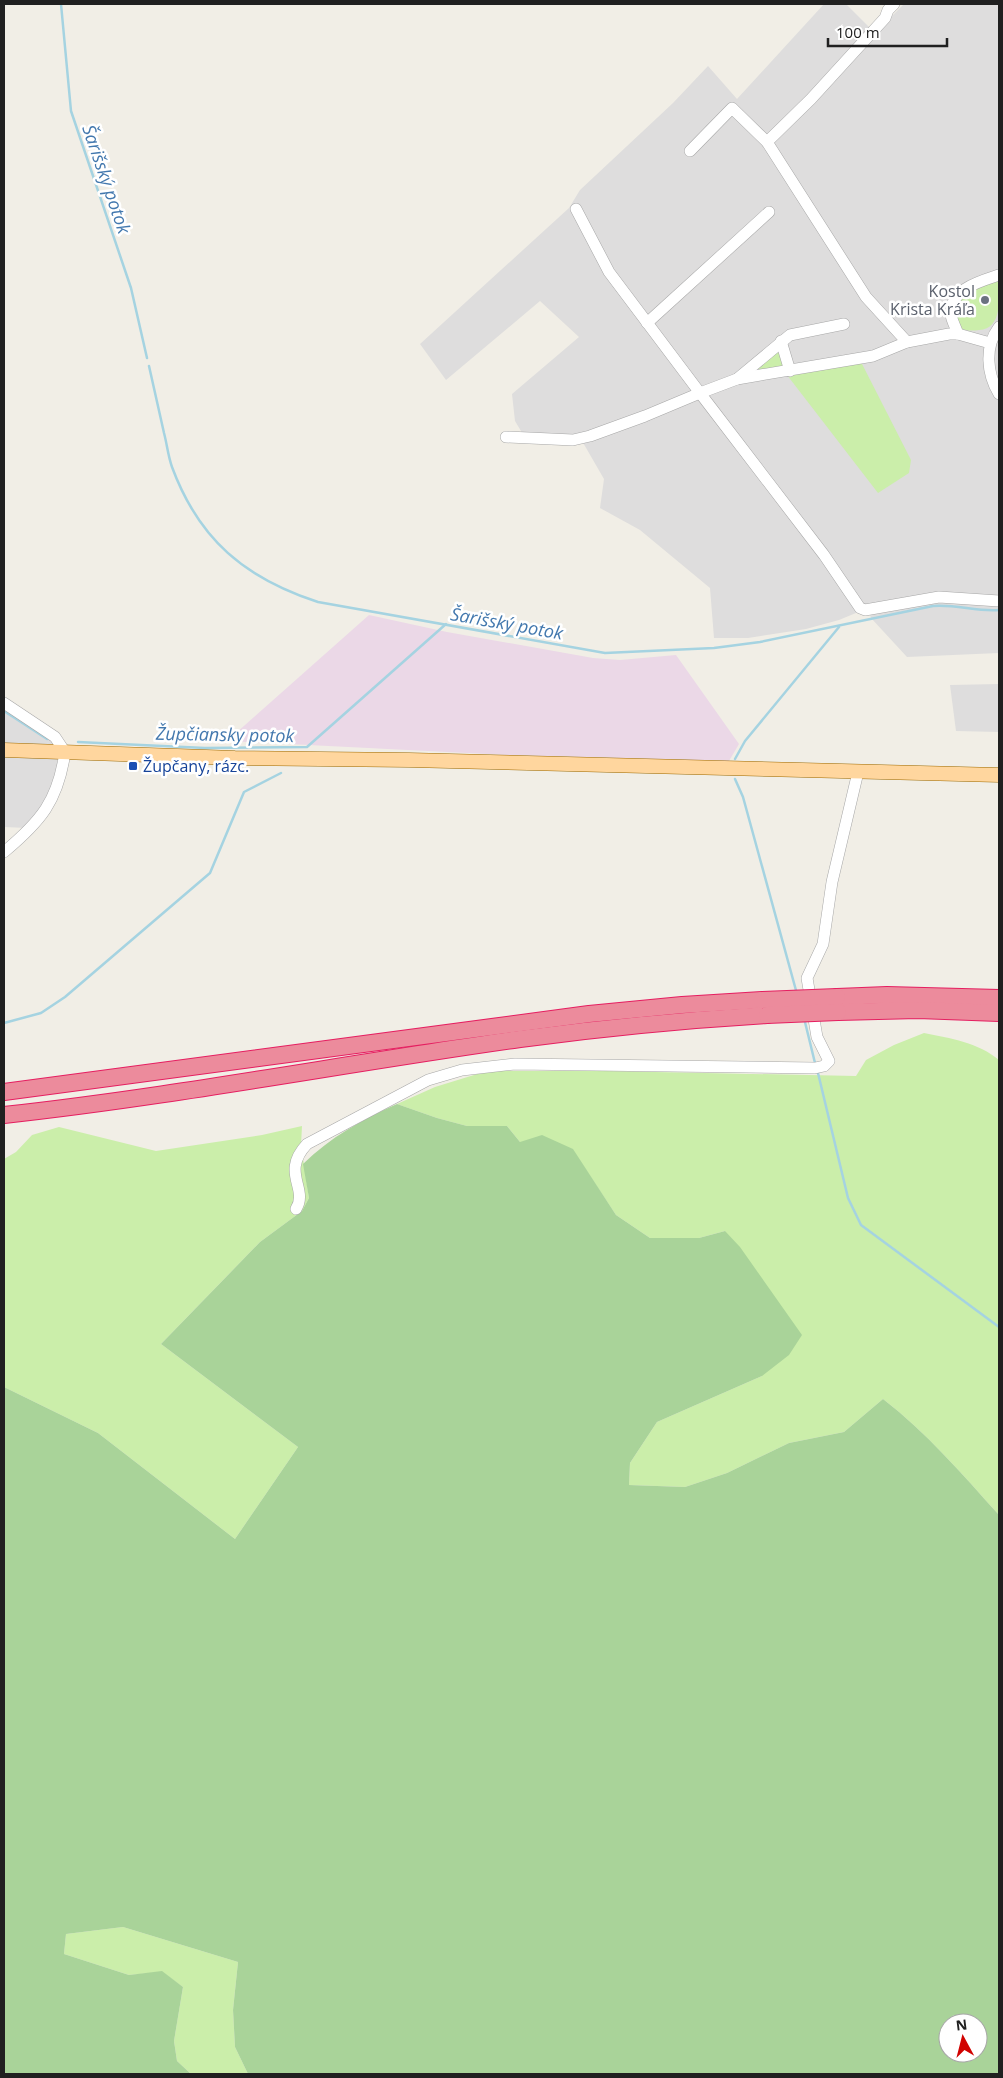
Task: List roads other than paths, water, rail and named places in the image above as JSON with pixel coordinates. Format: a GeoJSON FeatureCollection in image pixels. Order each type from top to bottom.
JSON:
{"type":"FeatureCollection","features":[{"type":"Feature","properties":{"kind":"highway"},"geometry":{"type":"LineString","coordinates":[[838,1005],[887,996],[999,998]]}},
{"type":"Feature","properties":{"kind":"highway"},"geometry":{"type":"LineString","coordinates":[[4,1092],[589,1014],[838,1005],[899,1010],[999,1013]]}},
{"type":"Feature","properties":{"kind":"highway"},"geometry":{"type":"LineString","coordinates":[[4,1115],[144,1098],[531,1038],[693,1020],[764,1007]]}},
{"type":"Feature","properties":{"kind":"main road"},"geometry":{"type":"LineString","coordinates":[[4,750],[235,758],[409,760],[999,775]]}},
{"type":"Feature","properties":{"kind":"street"},"geometry":{"type":"LineString","coordinates":[[767,142],[885,18],[888,10],[894,4]]}},
{"type":"Feature","properties":{"kind":"street"},"geometry":{"type":"LineString","coordinates":[[690,151],[732,108],[767,142],[866,297],[907,342]]}},
{"type":"Feature","properties":{"kind":"street"},"geometry":{"type":"LineString","coordinates":[[576,209],[609,272],[824,556],[860,608],[864,610],[939,597],[999,602]]}},
{"type":"Feature","properties":{"kind":"street"},"geometry":{"type":"LineString","coordinates":[[647,323],[769,212]]}},
{"type":"Feature","properties":{"kind":"street"},"geometry":{"type":"LineString","coordinates":[[958,334],[951,315],[953,304],[971,284],[999,275]]}},
{"type":"Feature","properties":{"kind":"street"},"geometry":{"type":"LineString","coordinates":[[737,379],[790,335],[844,324]]}},
{"type":"Feature","properties":{"kind":"street"},"geometry":{"type":"LineString","coordinates":[[999,327],[990,342],[989,364],[992,380],[999,394]]}},
{"type":"Feature","properties":{"kind":"street"},"geometry":{"type":"LineString","coordinates":[[506,437],[557,440],[590,436],[737,379],[873,356],[907,342],[958,334],[990,342]]}},
{"type":"Feature","properties":{"kind":"street"},"geometry":{"type":"LineString","coordinates":[[781,341],[790,371]]}},
{"type":"Feature","properties":{"kind":"street"},"geometry":{"type":"LineString","coordinates":[[4,703],[55,737],[65,752],[63,766],[45,812],[29,830],[4,852]]}},
{"type":"Feature","properties":{"kind":"street"},"geometry":{"type":"LineString","coordinates":[[296,1209],[300,1200],[295,1182],[295,1165],[298,1156],[308,1144],[394,1096],[446,1074],[486,1066],[515,1064],[805,1068],[824,1066],[829,1062],[817,1037],[807,978],[823,944],[832,882],[858,772]]}},
{"type":"Feature","properties":{"kind":"waterway","name":"Šarišský potok"},"geometry":{"type":"LineString","coordinates":[[61,4],[71,111],[131,288],[147,358]]}},
{"type":"Feature","properties":{"kind":"waterway","name":"Šarišský potok"},"geometry":{"type":"LineString","coordinates":[[149,366],[171,463],[183,493],[196,516],[228,553],[247,568],[268,581],[318,602],[605,653],[714,648],[760,642],[933,606],[999,610]]}},
{"type":"Feature","properties":{"kind":"waterway","name":"Župčiansky potok"},"geometry":{"type":"LineString","coordinates":[[78,742],[205,748],[307,747],[446,624]]}},
{"type":"Feature","properties":{"kind":"waterway"},"geometry":{"type":"LineString","coordinates":[[735,759],[745,741],[839,627]]}},
{"type":"Feature","properties":{"kind":"waterway","name":"Župčiansky potok"},"geometry":{"type":"LineString","coordinates":[[4,711],[47,739]]}},
{"type":"Feature","properties":{"kind":"waterway"},"geometry":{"type":"LineString","coordinates":[[4,1023],[41,1013],[65,997],[210,873],[244,792],[281,773]]}},
{"type":"Feature","properties":{"kind":"waterway"},"geometry":{"type":"LineString","coordinates":[[735,779],[743,797],[797,994]]}},
{"type":"Feature","properties":{"kind":"waterway"},"geometry":{"type":"LineString","coordinates":[[804,1018],[815,1063]]}},
{"type":"Feature","properties":{"kind":"waterway"},"geometry":{"type":"LineString","coordinates":[[818,1073],[848,1198],[861,1225],[999,1327]]}},
{"type":"Feature","properties":{"kind":"place","name":"Kostol Krista Kráľa"},"geometry":{"type":"Point","coordinates":[985,300]}},
{"type":"Feature","properties":{"kind":"place","name":"Župčany, rázc."},"geometry":{"type":"Point","coordinates":[133,766]}}]}
